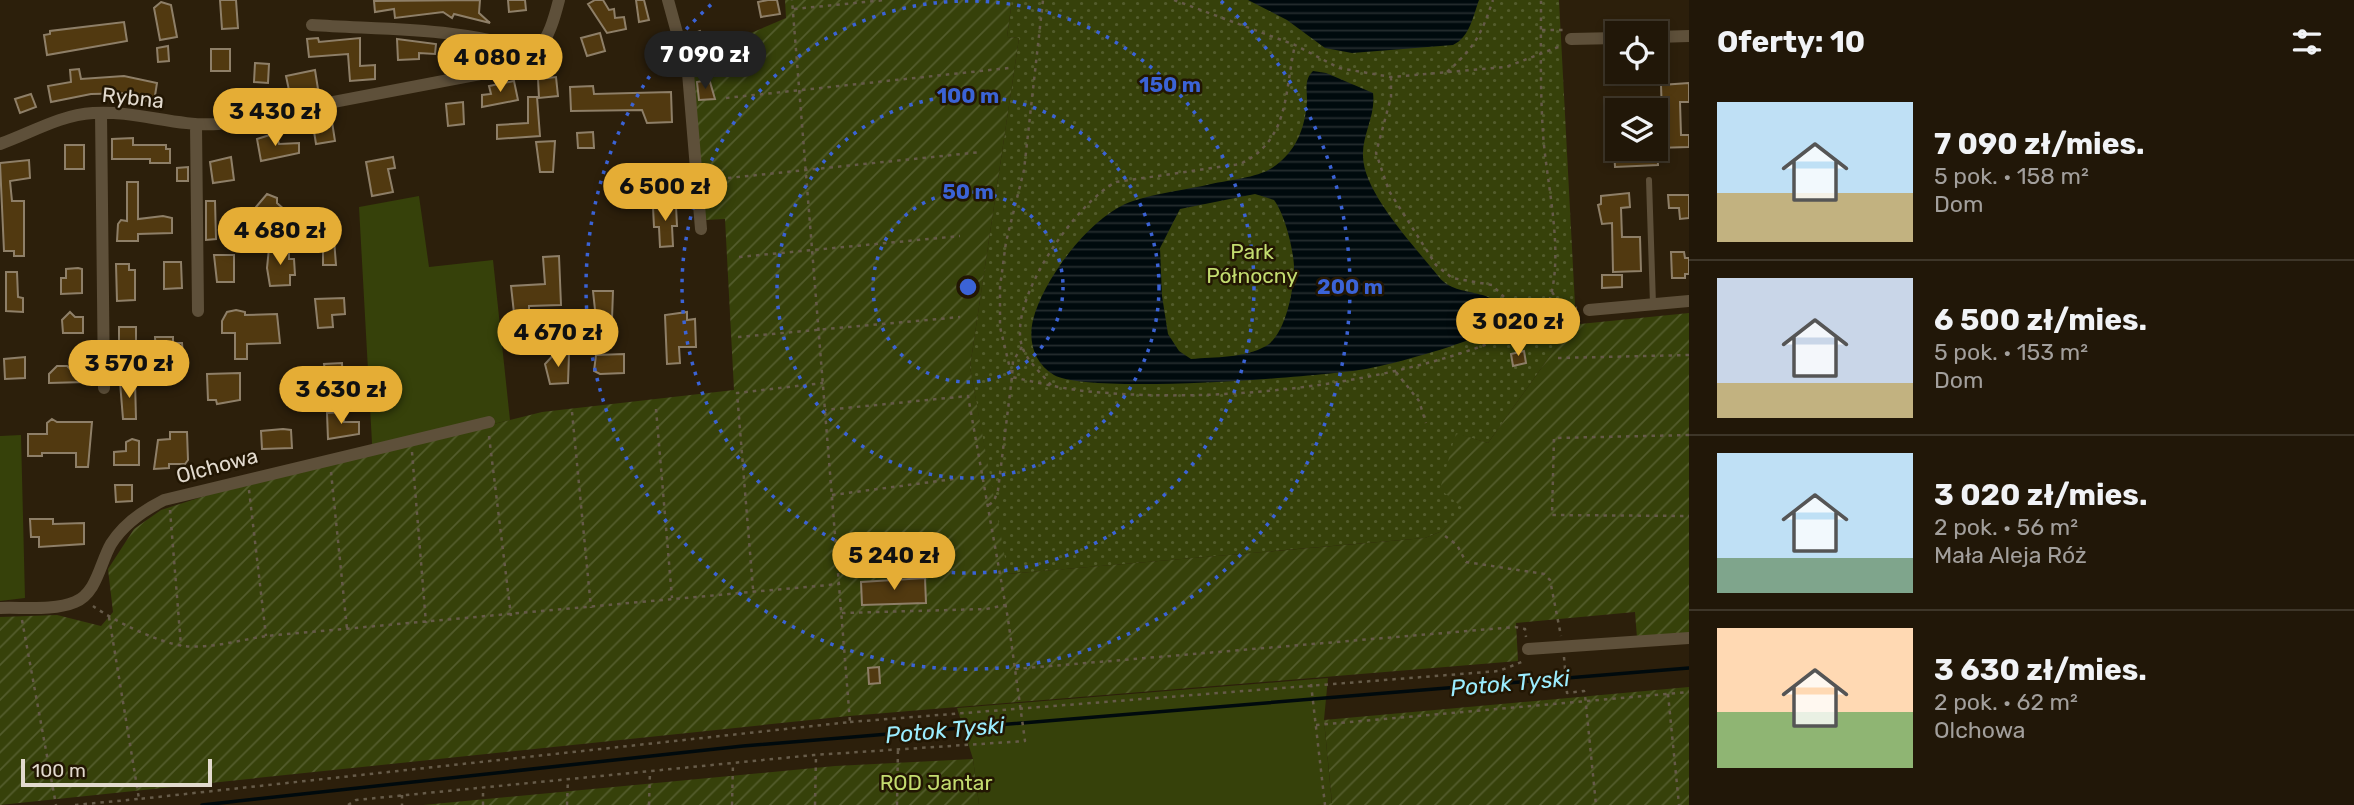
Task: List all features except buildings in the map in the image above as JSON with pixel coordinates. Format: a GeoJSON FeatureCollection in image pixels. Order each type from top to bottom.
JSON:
{"type":"FeatureCollection","features":[{"type":"Feature","properties":{"kind":"street"},"geometry":{"type":"LineString","coordinates":[[312,25],[467,36],[504,41],[536,53],[551,33],[559,0]]}},
{"type":"Feature","properties":{"kind":"street"},"geometry":{"type":"LineString","coordinates":[[668,0],[688,73],[701,229]]}},
{"type":"Feature","properties":{"kind":"street"},"geometry":{"type":"LineString","coordinates":[[1668,37],[1689,36]]}},
{"type":"Feature","properties":{"kind":"street"},"geometry":{"type":"LineString","coordinates":[[1567,42],[1605,39]]}},
{"type":"Feature","properties":{"kind":"street","name":"Rybna"},"geometry":{"type":"LineString","coordinates":[[0,144],[60,120],[101,113],[197,125],[240,120],[496,71],[523,63],[536,53]]}},
{"type":"Feature","properties":{"kind":"street"},"geometry":{"type":"LineString","coordinates":[[101,113],[104,388]]}},
{"type":"Feature","properties":{"kind":"street"},"geometry":{"type":"LineString","coordinates":[[197,125],[198,311]]}},
{"type":"Feature","properties":{"kind":"street"},"geometry":{"type":"LineString","coordinates":[[1589,310],[1689,301]]}},
{"type":"Feature","properties":{"kind":"street","name":"Olchowa"},"geometry":{"type":"LineString","coordinates":[[82,598],[96,580],[113,541],[133,520],[158,503],[329,458],[488,422]]}},
{"type":"Feature","properties":{"kind":"street"},"geometry":{"type":"LineString","coordinates":[[0,608],[65,605],[82,598]]}},
{"type":"Feature","properties":{"kind":"street"},"geometry":{"type":"LineString","coordinates":[[1528,649],[1689,638]]}},
{"type":"Feature","properties":{"kind":"lane"},"geometry":{"type":"LineString","coordinates":[[1649,180],[1653,304]]}},
{"type":"Feature","properties":{"kind":"path"},"geometry":{"type":"LineString","coordinates":[[792,0],[849,722]]}},
{"type":"Feature","properties":{"kind":"path"},"geometry":{"type":"LineString","coordinates":[[793,9],[885,0]]}},
{"type":"Feature","properties":{"kind":"path"},"geometry":{"type":"LineString","coordinates":[[1012,377],[1000,327],[1000,287],[1006,242],[1024,170],[1043,0]]}},
{"type":"Feature","properties":{"kind":"path"},"geometry":{"type":"LineString","coordinates":[[1174,0],[1295,45],[1339,68],[1391,76],[1506,66],[1541,55],[1567,42]]}},
{"type":"Feature","properties":{"kind":"path"},"geometry":{"type":"LineString","coordinates":[[1446,73],[1472,50],[1481,35],[1493,0]]}},
{"type":"Feature","properties":{"kind":"path"},"geometry":{"type":"LineString","coordinates":[[1012,377],[1094,392],[1232,393],[1396,372],[1471,350],[1533,326],[1544,313],[1552,292],[1554,246],[1543,132],[1541,0]]}},
{"type":"Feature","properties":{"kind":"path"},"geometry":{"type":"LineString","coordinates":[[1052,385],[1022,347],[1020,332],[1024,304],[1042,266],[1078,212],[1098,191],[1115,182],[1240,163],[1258,155],[1268,146],[1279,125],[1295,45]]}},
{"type":"Feature","properties":{"kind":"path"},"geometry":{"type":"LineString","coordinates":[[726,99],[1009,68]]}},
{"type":"Feature","properties":{"kind":"path"},"geometry":{"type":"LineString","coordinates":[[1391,76],[1391,97],[1376,153],[1390,191],[1436,265],[1452,278],[1492,285],[1533,326]]}},
{"type":"Feature","properties":{"kind":"path"},"geometry":{"type":"LineString","coordinates":[[728,178],[981,152]]}},
{"type":"Feature","properties":{"kind":"path"},"geometry":{"type":"LineString","coordinates":[[739,257],[960,236]]}},
{"type":"Feature","properties":{"kind":"path"},"geometry":{"type":"LineString","coordinates":[[1552,292],[1561,305]]}},
{"type":"Feature","properties":{"kind":"path"},"geometry":{"type":"LineString","coordinates":[[1544,313],[1561,305],[1589,310]]}},
{"type":"Feature","properties":{"kind":"path"},"geometry":{"type":"LineString","coordinates":[[738,337],[960,317]]}},
{"type":"Feature","properties":{"kind":"path"},"geometry":{"type":"LineString","coordinates":[[989,505],[994,501],[998,490],[1013,361],[1022,347]]}},
{"type":"Feature","properties":{"kind":"path"},"geometry":{"type":"LineString","coordinates":[[1558,358],[1689,355]]}},
{"type":"Feature","properties":{"kind":"path"},"geometry":{"type":"LineString","coordinates":[[1396,372],[1419,401],[1426,423]]}},
{"type":"Feature","properties":{"kind":"path"},"geometry":{"type":"LineString","coordinates":[[753,589],[737,393],[823,383]]}},
{"type":"Feature","properties":{"kind":"path"},"geometry":{"type":"LineString","coordinates":[[348,805],[356,800],[483,786],[898,748],[1026,740],[1006,605],[968,396],[825,410]]}},
{"type":"Feature","properties":{"kind":"path"},"geometry":{"type":"LineString","coordinates":[[656,409],[673,598]]}},
{"type":"Feature","properties":{"kind":"path"},"geometry":{"type":"LineString","coordinates":[[572,412],[591,608]]}},
{"type":"Feature","properties":{"kind":"path"},"geometry":{"type":"LineString","coordinates":[[488,422],[511,616]]}},
{"type":"Feature","properties":{"kind":"path"},"geometry":{"type":"LineString","coordinates":[[1689,435],[1554,438],[1552,515],[1689,516]]}},
{"type":"Feature","properties":{"kind":"path"},"geometry":{"type":"LineString","coordinates":[[412,451],[426,623]]}},
{"type":"Feature","properties":{"kind":"path"},"geometry":{"type":"LineString","coordinates":[[329,458],[347,630]]}},
{"type":"Feature","properties":{"kind":"path"},"geometry":{"type":"LineString","coordinates":[[832,495],[954,479]]}},
{"type":"Feature","properties":{"kind":"path"},"geometry":{"type":"LineString","coordinates":[[249,488],[266,636]]}},
{"type":"Feature","properties":{"kind":"path"},"geometry":{"type":"LineString","coordinates":[[170,510],[181,646]]}},
{"type":"Feature","properties":{"kind":"path"},"geometry":{"type":"LineString","coordinates":[[1445,536],[1457,545],[1466,562],[1544,574],[1550,580],[1563,646]]}},
{"type":"Feature","properties":{"kind":"path"},"geometry":{"type":"LineString","coordinates":[[82,598],[108,617],[181,646],[266,636],[511,616],[753,589],[839,584]]}},
{"type":"Feature","properties":{"kind":"path"},"geometry":{"type":"LineString","coordinates":[[842,613],[986,609],[1006,605]]}},
{"type":"Feature","properties":{"kind":"path"},"geometry":{"type":"LineString","coordinates":[[21,607],[56,805]]}},
{"type":"Feature","properties":{"kind":"path"},"geometry":{"type":"LineString","coordinates":[[108,617],[139,799]]}},
{"type":"Feature","properties":{"kind":"path"},"geometry":{"type":"LineString","coordinates":[[75,805],[849,722],[1499,671],[1523,663],[1528,649],[1525,629],[1515,627],[1015,669]]}},
{"type":"Feature","properties":{"kind":"path"},"geometry":{"type":"LineString","coordinates":[[1565,668],[1567,693],[1584,691],[1596,805]]}},
{"type":"Feature","properties":{"kind":"path"},"geometry":{"type":"LineString","coordinates":[[1311,686],[1325,805]]}},
{"type":"Feature","properties":{"kind":"path"},"geometry":{"type":"LineString","coordinates":[[1316,725],[1689,692]]}},
{"type":"Feature","properties":{"kind":"path"},"geometry":{"type":"LineString","coordinates":[[1668,694],[1679,805]]}},
{"type":"Feature","properties":{"kind":"path"},"geometry":{"type":"LineString","coordinates":[[897,805],[898,748]]}},
{"type":"Feature","properties":{"kind":"path"},"geometry":{"type":"LineString","coordinates":[[815,805],[816,755]]}},
{"type":"Feature","properties":{"kind":"path"},"geometry":{"type":"LineString","coordinates":[[732,805],[733,763]]}},
{"type":"Feature","properties":{"kind":"path"},"geometry":{"type":"LineString","coordinates":[[649,805],[650,771]]}},
{"type":"Feature","properties":{"kind":"path"},"geometry":{"type":"LineString","coordinates":[[567,805],[568,778]]}},
{"type":"Feature","properties":{"kind":"path"},"geometry":{"type":"LineString","coordinates":[[483,786],[483,805]]}},
{"type":"Feature","properties":{"kind":"path"},"geometry":{"type":"LineString","coordinates":[[402,795],[402,805]]}},
{"type":"Feature","properties":{"kind":"green space"},"geometry":{"type":"Polygon","coordinates":[[[785,0],[1012,0],[1007,37],[1019,38],[970,367],[1008,574],[1425,538],[1442,531],[1464,509],[1440,489],[1456,433],[1488,443],[1567,332],[1580,324],[1689,313],[1689,635],[1637,638],[1635,612],[1516,623],[1518,661],[849,716],[0,805],[0,617],[57,615],[101,626],[113,612],[108,569],[134,529],[161,510],[214,493],[542,412],[734,390],[725,219],[705,220],[690,59],[786,18],[785,0]]]}},
{"type":"Feature","properties":{"kind":"green space","name":"Park Północny"},"geometry":{"type":"Polygon","coordinates":[[[1012,0],[1559,0],[1575,305],[1580,324],[1567,332],[1488,443],[1461,435],[1465,509],[1442,531],[1425,538],[1007,574],[970,367],[1019,38],[1007,37],[1012,0]]]}},
{"type":"Feature","properties":{"kind":"green space"},"geometry":{"type":"Polygon","coordinates":[[[419,196],[429,267],[493,260],[510,420],[369,454],[372,443],[359,207],[419,196]]]}},
{"type":"Feature","properties":{"kind":"green space"},"geometry":{"type":"Polygon","coordinates":[[[21,435],[25,598],[0,601],[0,436],[21,435]]]}},
{"type":"Feature","properties":{"kind":"green space"},"geometry":{"type":"Polygon","coordinates":[[[1328,678],[1324,720],[1332,804],[979,805],[973,759],[957,708],[1328,678]]]}},
{"type":"Feature","properties":{"kind":"green space"},"geometry":{"type":"Polygon","coordinates":[[[1689,687],[1689,805],[1316,805],[1332,803],[1324,720],[1689,687]]]}},
{"type":"Feature","properties":{"kind":"green space","name":"ROD Jantar"},"geometry":{"type":"Polygon","coordinates":[[[973,759],[979,805],[423,805],[835,766],[973,759]]]}},
{"type":"Feature","properties":{"kind":"shaded area"},"geometry":{"type":"Polygon","coordinates":[[[1248,0],[1479,0],[1467,31],[1453,45],[1352,53],[1325,48],[1287,20],[1248,0]]]}},
{"type":"Feature","properties":{"kind":"shaded area"},"geometry":{"type":"Polygon","coordinates":[[[1313,71],[1326,73],[1373,93],[1373,109],[1363,156],[1365,171],[1381,203],[1439,277],[1457,289],[1496,301],[1502,309],[1505,321],[1480,335],[1440,350],[1366,369],[1340,372],[1255,380],[1111,384],[1075,381],[1047,370],[1034,351],[1031,336],[1033,320],[1047,286],[1071,250],[1101,219],[1133,201],[1250,176],[1272,168],[1287,155],[1298,139],[1306,111],[1307,81],[1313,71]],[[1255,194],[1180,209],[1160,248],[1162,296],[1168,334],[1179,351],[1191,359],[1249,353],[1266,346],[1278,333],[1290,302],[1294,264],[1285,224],[1274,200],[1255,194]]]}},
{"type":"Feature","properties":{"kind":"waterway","name":"Potok Tyski"},"geometry":{"type":"LineString","coordinates":[[202,805],[743,746],[1689,668]]}}]}
